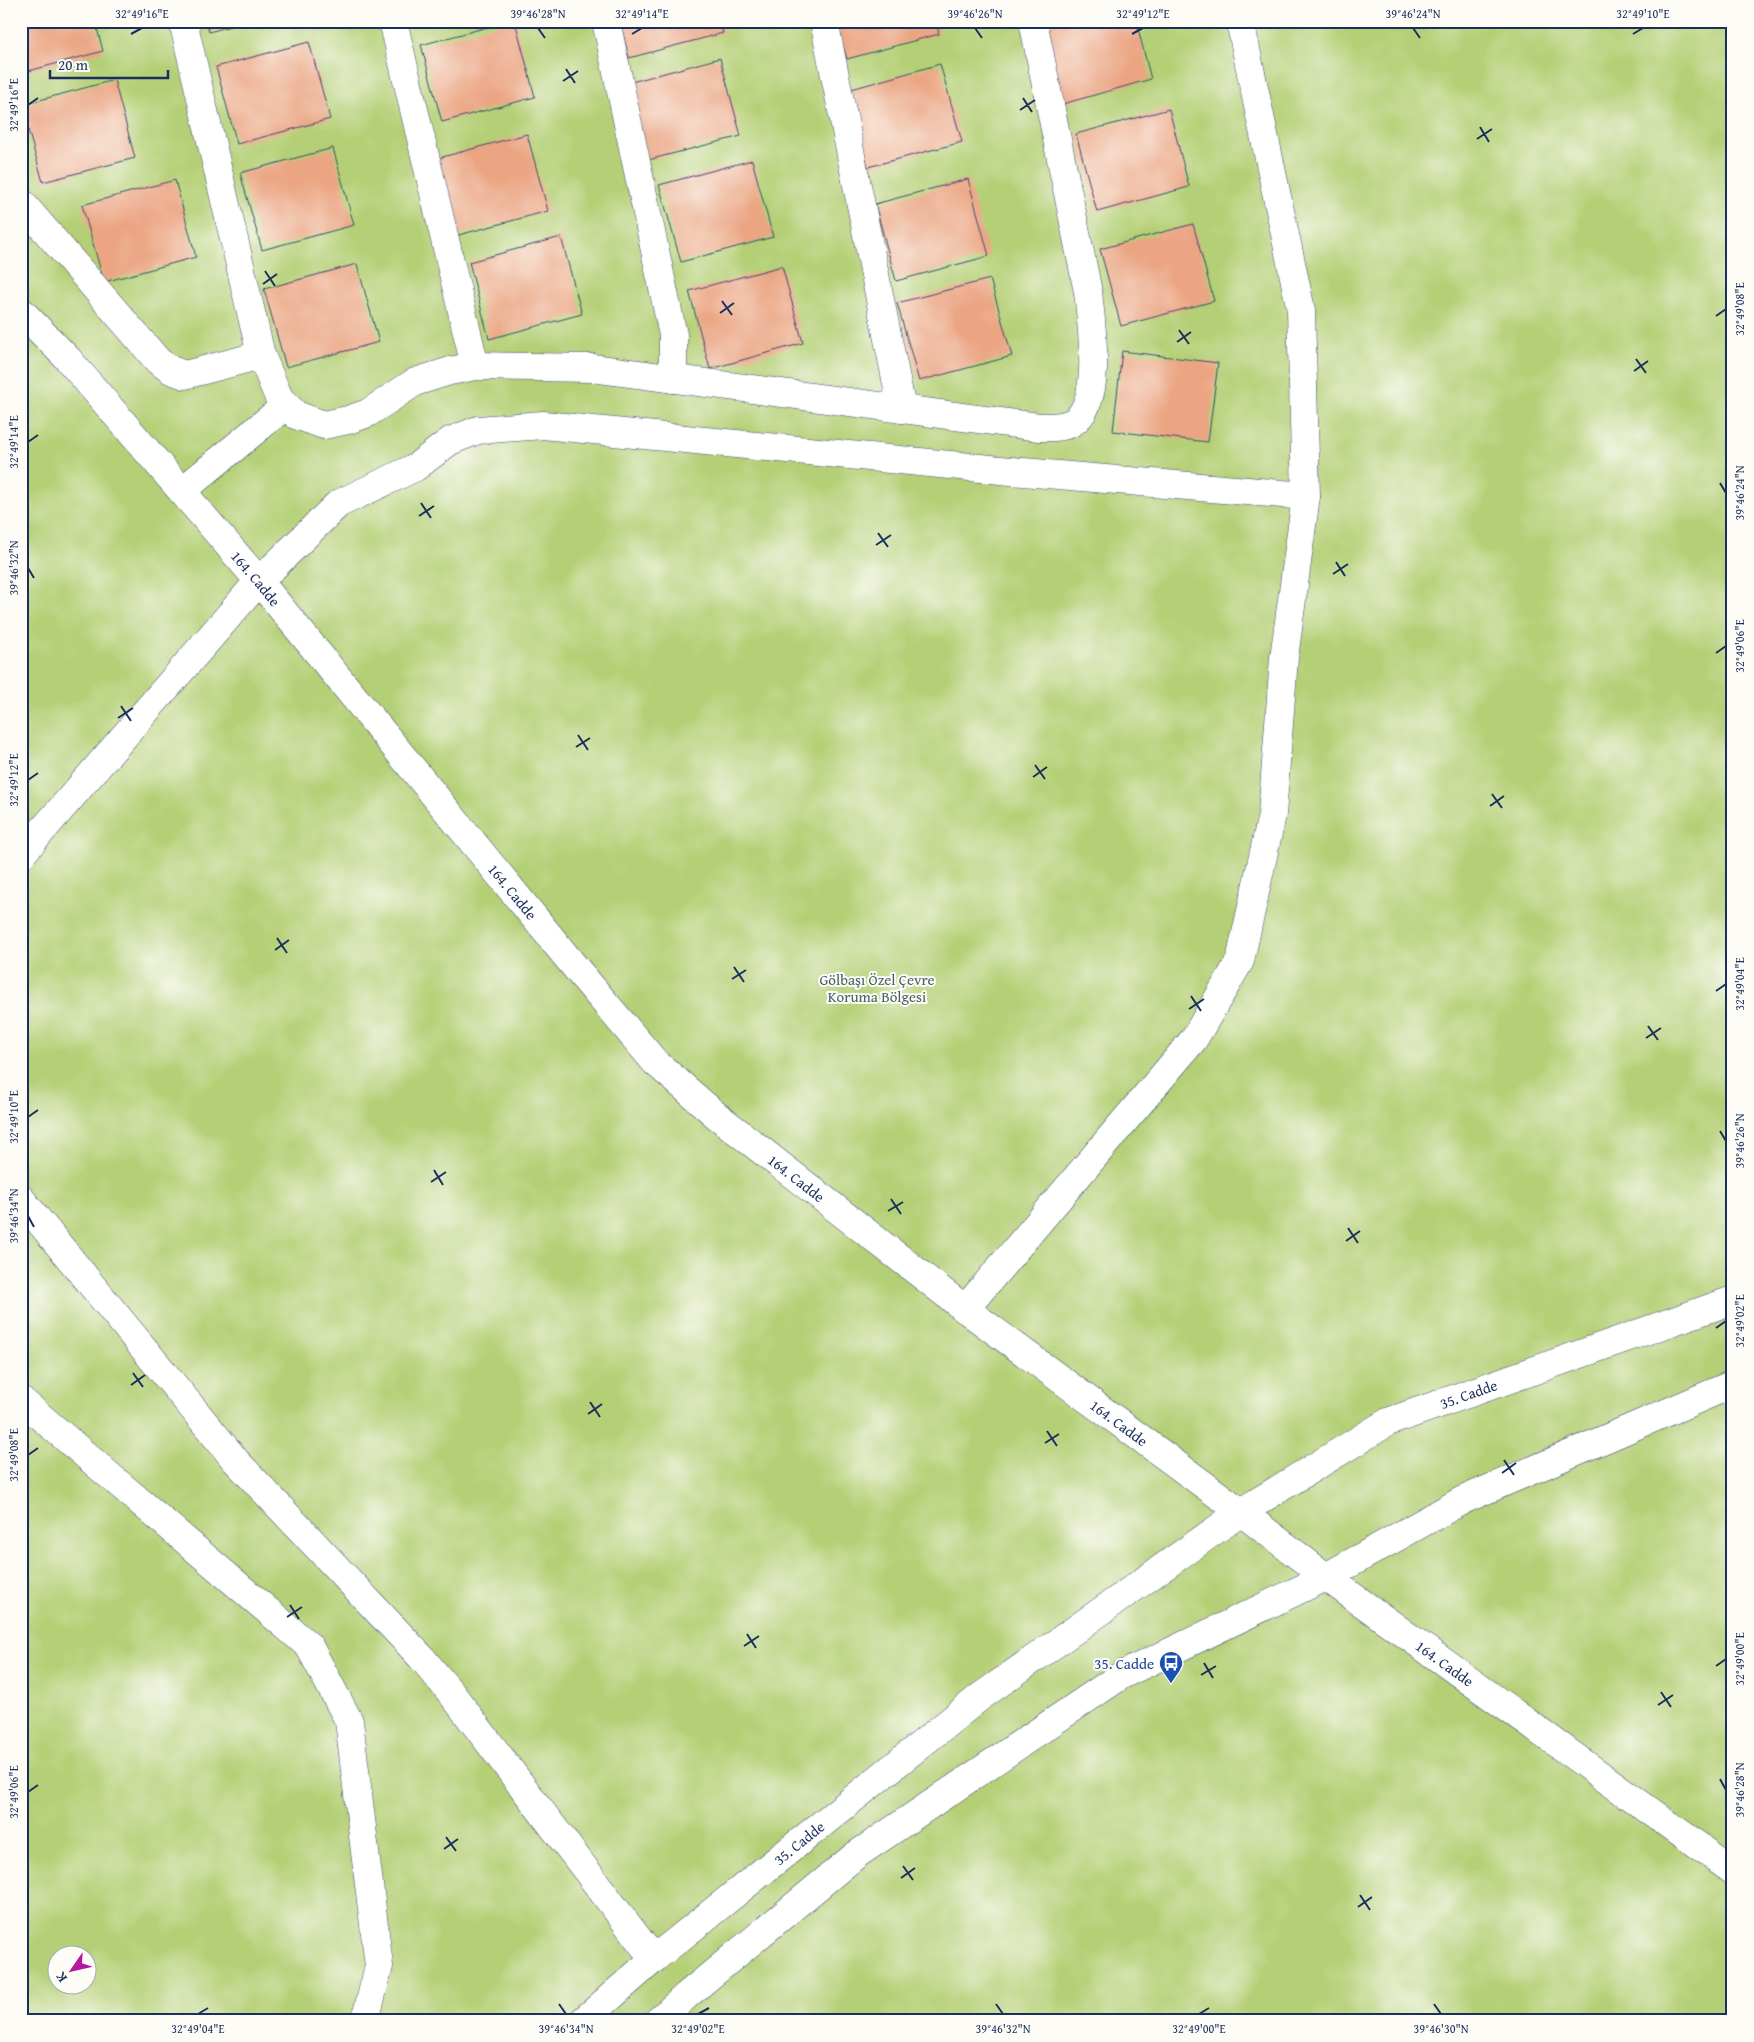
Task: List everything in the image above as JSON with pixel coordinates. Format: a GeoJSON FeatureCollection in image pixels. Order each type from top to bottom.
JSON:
{"type":"FeatureCollection","features":[{"type":"Feature","properties":{"kind":"street"},"geometry":{"type":"LineString","coordinates":[[183,21],[261,355],[279,398],[296,415],[324,425],[348,420],[368,413],[416,382],[450,371],[475,366],[592,368],[1039,427],[1060,427],[1074,421],[1086,407],[1093,375],[1088,292],[1033,21]]}},
{"type":"Feature","properties":{"kind":"street"},"geometry":{"type":"LineString","coordinates":[[393,21],[475,366]]}},
{"type":"Feature","properties":{"kind":"street"},"geometry":{"type":"LineString","coordinates":[[606,21],[673,335],[673,379]]}},
{"type":"Feature","properties":{"kind":"street"},"geometry":{"type":"LineString","coordinates":[[824,21],[902,409]]}},
{"type":"Feature","properties":{"kind":"street"},"geometry":{"type":"LineString","coordinates":[[965,1309],[1194,1039],[1240,960],[1272,815],[1284,658],[1306,496],[1301,310],[1240,21]]}},
{"type":"Feature","properties":{"kind":"street"},"geometry":{"type":"LineString","coordinates":[[21,202],[158,361],[171,370],[185,375],[261,355]]}},
{"type":"Feature","properties":{"kind":"street","name":"164. Cadde"},"geometry":{"type":"LineString","coordinates":[[21,311],[68,360],[259,582],[655,1062],[716,1115],[965,1309],[1241,1512],[1326,1577],[1733,1871]]}},
{"type":"Feature","properties":{"kind":"street"},"geometry":{"type":"LineString","coordinates":[[182,491],[286,405]]}},
{"type":"Feature","properties":{"kind":"street"},"geometry":{"type":"LineString","coordinates":[[21,855],[259,582],[338,504],[416,467],[450,441],[478,430],[543,425],[1011,471],[1306,496]]}},
{"type":"Feature","properties":{"kind":"street"},"geometry":{"type":"LineString","coordinates":[[21,1199],[236,1461],[421,1656],[655,1958]]}},
{"type":"Feature","properties":{"kind":"street","name":"35. Cadde"},"geometry":{"type":"LineString","coordinates":[[583,2021],[655,1958],[980,1697],[1241,1512],[1388,1422],[1733,1300]]}},
{"type":"Feature","properties":{"kind":"street"},"geometry":{"type":"LineString","coordinates":[[658,2021],[686,1995],[856,1855],[1122,1674],[1326,1577],[1463,1500],[1733,1384]]}},
{"type":"Feature","properties":{"kind":"street"},"geometry":{"type":"LineString","coordinates":[[21,1400],[309,1646],[349,1721],[379,1966],[365,2021]]}},
{"type":"Feature","properties":{"kind":"green space","name":"Gölbaşı Özel Çevre Koruma Bölgesi"},"geometry":{"type":"Polygon","coordinates":[[[21,21],[1733,21],[1733,2021],[21,2021],[21,21]]]}},
{"type":"Feature","properties":{"kind":"building"},"geometry":{"type":"Polygon","coordinates":[[[21,21],[95,21],[103,51],[21,73],[21,21]]]}},
{"type":"Feature","properties":{"kind":"building"},"geometry":{"type":"Polygon","coordinates":[[[206,21],[245,21],[245,22],[209,32],[206,21]]]}},
{"type":"Feature","properties":{"kind":"building"},"geometry":{"type":"Polygon","coordinates":[[[515,21],[535,97],[442,122],[421,45],[515,21]]]}},
{"type":"Feature","properties":{"kind":"building"},"geometry":{"type":"Polygon","coordinates":[[[620,21],[720,21],[723,33],[629,58],[620,21]]]}},
{"type":"Feature","properties":{"kind":"building"},"geometry":{"type":"Polygon","coordinates":[[[836,21],[936,21],[939,34],[847,59],[836,21]]]}},
{"type":"Feature","properties":{"kind":"building"},"geometry":{"type":"Polygon","coordinates":[[[1060,21],[1136,21],[1151,79],[1059,105],[1038,27],[1060,21]]]}},
{"type":"Feature","properties":{"kind":"building"},"geometry":{"type":"Polygon","coordinates":[[[309,42],[330,119],[237,144],[216,67],[309,42]]]}},
{"type":"Feature","properties":{"kind":"building"},"geometry":{"type":"Polygon","coordinates":[[[720,58],[741,136],[648,160],[628,83],[720,58]]]}},
{"type":"Feature","properties":{"kind":"building"},"geometry":{"type":"Polygon","coordinates":[[[940,64],[962,142],[868,167],[848,90],[940,64]]]}},
{"type":"Feature","properties":{"kind":"building"},"geometry":{"type":"Polygon","coordinates":[[[114,80],[135,158],[43,182],[21,105],[114,80]]]}},
{"type":"Feature","properties":{"kind":"building"},"geometry":{"type":"Polygon","coordinates":[[[1169,109],[1189,187],[1097,212],[1076,134],[1169,109]]]}},
{"type":"Feature","properties":{"kind":"building"},"geometry":{"type":"Polygon","coordinates":[[[527,134],[548,211],[455,236],[435,159],[527,134]]]}},
{"type":"Feature","properties":{"kind":"building"},"geometry":{"type":"Polygon","coordinates":[[[333,148],[354,225],[262,250],[240,173],[333,148]]]}},
{"type":"Feature","properties":{"kind":"building"},"geometry":{"type":"Polygon","coordinates":[[[752,160],[773,237],[681,262],[659,185],[752,160]]]}},
{"type":"Feature","properties":{"kind":"building"},"geometry":{"type":"Polygon","coordinates":[[[968,179],[989,256],[896,281],[875,204],[968,179]]]}},
{"type":"Feature","properties":{"kind":"building"},"geometry":{"type":"Polygon","coordinates":[[[175,180],[196,257],[104,282],[82,205],[175,180]]]}},
{"type":"Feature","properties":{"kind":"building"},"geometry":{"type":"Polygon","coordinates":[[[1193,224],[1214,301],[1121,326],[1100,249],[1193,224]]]}},
{"type":"Feature","properties":{"kind":"building"},"geometry":{"type":"Polygon","coordinates":[[[561,237],[582,314],[489,339],[469,262],[561,237]]]}},
{"type":"Feature","properties":{"kind":"building"},"geometry":{"type":"Polygon","coordinates":[[[357,264],[379,342],[286,367],[264,289],[357,264]]]}},
{"type":"Feature","properties":{"kind":"building"},"geometry":{"type":"Polygon","coordinates":[[[782,266],[803,343],[710,369],[689,291],[782,266]]]}},
{"type":"Feature","properties":{"kind":"building"},"geometry":{"type":"Polygon","coordinates":[[[990,279],[1012,356],[919,381],[897,303],[990,279]]]}},
{"type":"Feature","properties":{"kind":"building"},"geometry":{"type":"Polygon","coordinates":[[[1122,351],[1218,363],[1208,442],[1113,431],[1122,351]]]}},
{"type":"Feature","properties":{"kind":"place","name":"35. Cadde"},"geometry":{"type":"Point","coordinates":[1171,1684]}}]}
